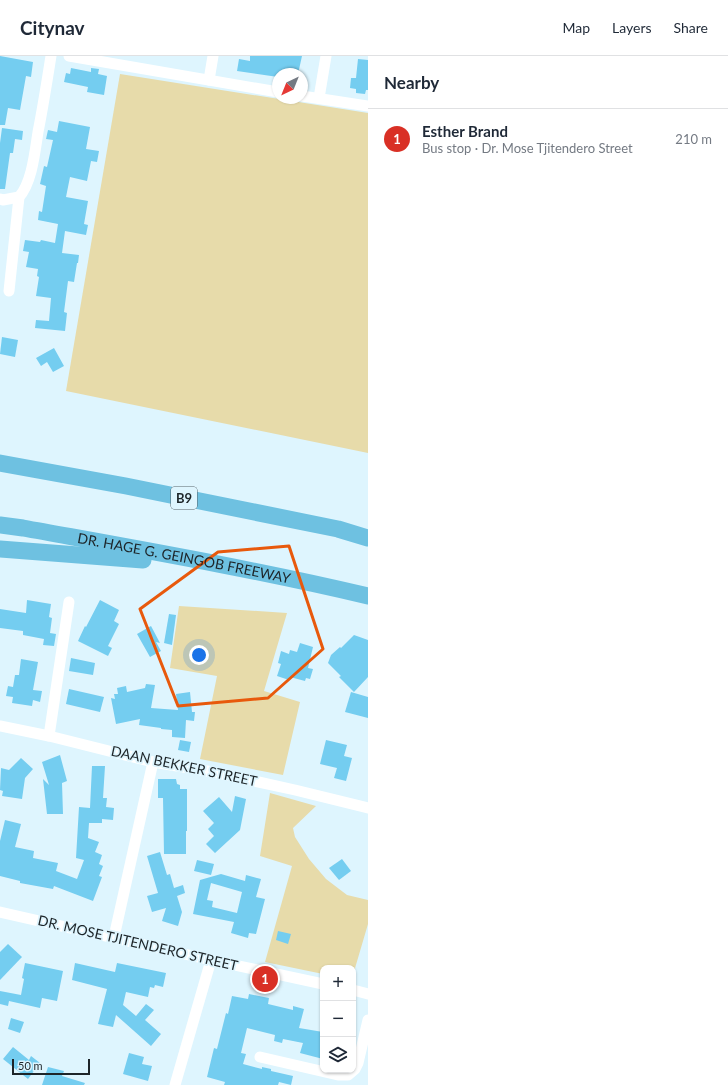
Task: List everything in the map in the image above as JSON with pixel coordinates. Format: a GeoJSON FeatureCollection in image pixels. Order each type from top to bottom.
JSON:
{"type":"FeatureCollection","features":[{"type":"Feature","properties":{"kind":"highway","name":"B9"},"geometry":{"type":"LineString","coordinates":[[0,463],[338,529],[368,538]]}},
{"type":"Feature","properties":{"kind":"highway","name":"DR. HAGE G. GEINGOB FREEWAY"},"geometry":{"type":"LineString","coordinates":[[0,525],[46,532],[219,565],[322,585],[368,596]]}},
{"type":"Feature","properties":{"kind":"highway"},"geometry":{"type":"LineString","coordinates":[[0,550],[219,565]]}},
{"type":"Feature","properties":{"kind":"street"},"geometry":{"type":"LineString","coordinates":[[9,291],[19,197],[25,189],[32,163],[51,56]]}},
{"type":"Feature","properties":{"kind":"street"},"geometry":{"type":"LineString","coordinates":[[69,56],[108,59],[209,80],[272,91]]}},
{"type":"Feature","properties":{"kind":"street"},"geometry":{"type":"LineString","coordinates":[[209,80],[213,56]]}},
{"type":"Feature","properties":{"kind":"street"},"geometry":{"type":"LineString","coordinates":[[319,98],[326,56]]}},
{"type":"Feature","properties":{"kind":"street"},"geometry":{"type":"LineString","coordinates":[[308,97],[368,106]]}},
{"type":"Feature","properties":{"kind":"street"},"geometry":{"type":"LineString","coordinates":[[0,200],[19,197]]}},
{"type":"Feature","properties":{"kind":"street"},"geometry":{"type":"LineString","coordinates":[[49,736],[69,602]]}},
{"type":"Feature","properties":{"kind":"street","name":"DAAN BEKKER STREET"},"geometry":{"type":"LineString","coordinates":[[0,726],[49,736],[153,762],[213,772],[368,808]]}},
{"type":"Feature","properties":{"kind":"street"},"geometry":{"type":"LineString","coordinates":[[114,937],[153,762]]}},
{"type":"Feature","properties":{"kind":"street","name":"DR. MOSE TJITENDERO STREET"},"geometry":{"type":"LineString","coordinates":[[0,912],[320,983]]}},
{"type":"Feature","properties":{"kind":"street"},"geometry":{"type":"LineString","coordinates":[[175,1085],[211,960]]}},
{"type":"Feature","properties":{"kind":"street"},"geometry":{"type":"LineString","coordinates":[[356,991],[368,994]]}},
{"type":"Feature","properties":{"kind":"street"},"geometry":{"type":"LineString","coordinates":[[260,1058],[338,1075],[348,1075],[355,1069],[358,1063],[368,1020]]}},
{"type":"Feature","properties":{"kind":"highlighted area"},"geometry":{"type":"Polygon","coordinates":[[[289,546],[323,649],[268,698],[178,706],[140,609],[218,552],[289,546]]]}},
{"type":"Feature","properties":{"kind":"shaded area"},"geometry":{"type":"Polygon","coordinates":[[[120,74],[272,98],[272,104],[308,104],[368,113],[368,453],[66,391],[120,74]]]}},
{"type":"Feature","properties":{"kind":"shaded area"},"geometry":{"type":"Polygon","coordinates":[[[179,606],[287,613],[264,691],[300,702],[283,775],[200,759],[217,676],[170,668],[179,606]]]}},
{"type":"Feature","properties":{"kind":"shaded area"},"geometry":{"type":"Polygon","coordinates":[[[270,793],[316,806],[293,828],[295,837],[309,859],[326,879],[347,895],[368,900],[368,924],[356,965],[320,965],[320,973],[265,962],[292,866],[260,856],[270,793]]]}},
{"type":"Feature","properties":{"kind":"building"},"geometry":{"type":"Polygon","coordinates":[[[0,56],[33,62],[31,77],[26,76],[20,110],[8,108],[5,125],[0,125],[0,56]]]}},
{"type":"Feature","properties":{"kind":"building"},"geometry":{"type":"Polygon","coordinates":[[[250,56],[302,56],[299,68],[272,68],[272,76],[237,71],[239,59],[250,61],[250,56]]]}},
{"type":"Feature","properties":{"kind":"building"},"geometry":{"type":"Polygon","coordinates":[[[358,59],[368,60],[368,90],[366,90],[365,94],[356,93],[356,89],[350,88],[351,78],[356,78],[358,59]]]}},
{"type":"Feature","properties":{"kind":"building"},"geometry":{"type":"Polygon","coordinates":[[[71,68],[91,72],[91,68],[99,69],[98,74],[107,76],[104,95],[87,92],[88,87],[64,82],[66,73],[70,74],[71,68]]]}},
{"type":"Feature","properties":{"kind":"building"},"geometry":{"type":"Polygon","coordinates":[[[59,121],[90,127],[86,149],[99,151],[97,162],[91,161],[87,181],[70,177],[66,197],[88,201],[84,224],[88,225],[86,235],[65,231],[62,253],[79,255],[74,282],[68,281],[64,312],[67,313],[65,331],[35,328],[36,320],[49,321],[51,298],[36,296],[39,277],[37,276],[38,269],[26,267],[29,252],[23,251],[25,240],[40,242],[41,240],[55,243],[58,224],[38,220],[39,211],[42,212],[46,186],[40,184],[44,166],[47,167],[53,140],[46,139],[48,130],[57,132],[59,121]]]}},
{"type":"Feature","properties":{"kind":"building"},"geometry":{"type":"Polygon","coordinates":[[[2,128],[23,131],[22,140],[15,139],[13,153],[10,153],[5,189],[0,189],[0,143],[2,128]]]}},
{"type":"Feature","properties":{"kind":"building"},"geometry":{"type":"Polygon","coordinates":[[[2,337],[18,340],[15,357],[0,354],[2,337]]]}},
{"type":"Feature","properties":{"kind":"building"},"geometry":{"type":"Polygon","coordinates":[[[54,348],[64,366],[53,372],[47,362],[41,366],[36,358],[54,348]]]}},
{"type":"Feature","properties":{"kind":"building"},"geometry":{"type":"Polygon","coordinates":[[[27,600],[51,604],[49,617],[52,618],[50,633],[56,634],[54,646],[43,645],[44,639],[23,635],[23,631],[0,628],[0,609],[26,613],[27,600]]]}},
{"type":"Feature","properties":{"kind":"building"},"geometry":{"type":"Polygon","coordinates":[[[100,600],[119,610],[114,621],[119,624],[108,646],[112,648],[108,656],[78,641],[100,600]]]}},
{"type":"Feature","properties":{"kind":"building"},"geometry":{"type":"Polygon","coordinates":[[[169,614],[176,615],[172,645],[164,643],[169,614]]]}},
{"type":"Feature","properties":{"kind":"building"},"geometry":{"type":"Polygon","coordinates":[[[151,626],[160,643],[156,642],[161,651],[150,657],[137,634],[151,626]]]}},
{"type":"Feature","properties":{"kind":"building"},"geometry":{"type":"Polygon","coordinates":[[[354,635],[368,640],[368,677],[354,692],[328,663],[331,655],[340,647],[341,648],[354,635]]]}},
{"type":"Feature","properties":{"kind":"building"},"geometry":{"type":"Polygon","coordinates":[[[300,643],[313,647],[308,668],[313,669],[310,679],[306,678],[305,681],[290,677],[289,680],[277,676],[281,664],[278,663],[281,651],[289,654],[290,650],[297,652],[300,643]]]}},
{"type":"Feature","properties":{"kind":"building"},"geometry":{"type":"Polygon","coordinates":[[[71,658],[95,663],[93,675],[69,671],[71,658]]]}},
{"type":"Feature","properties":{"kind":"building"},"geometry":{"type":"Polygon","coordinates":[[[21,659],[38,662],[33,690],[42,691],[40,702],[33,700],[32,706],[12,703],[13,697],[6,696],[8,686],[13,687],[15,675],[19,675],[21,659]]]}},
{"type":"Feature","properties":{"kind":"building"},"geometry":{"type":"Polygon","coordinates":[[[146,684],[155,685],[151,708],[178,710],[176,694],[190,692],[192,712],[195,712],[194,721],[186,720],[185,738],[172,737],[172,730],[139,725],[140,719],[116,724],[111,698],[115,699],[114,694],[118,694],[117,688],[126,686],[127,692],[145,688],[146,684]]]}},
{"type":"Feature","properties":{"kind":"building"},"geometry":{"type":"Polygon","coordinates":[[[69,689],[104,697],[100,712],[66,704],[69,689]]]}},
{"type":"Feature","properties":{"kind":"building"},"geometry":{"type":"Polygon","coordinates":[[[351,692],[368,697],[368,718],[345,712],[351,692]]]}},
{"type":"Feature","properties":{"kind":"building"},"geometry":{"type":"Polygon","coordinates":[[[180,740],[191,742],[189,752],[178,750],[180,740]]]}},
{"type":"Feature","properties":{"kind":"building"},"geometry":{"type":"Polygon","coordinates":[[[326,740],[347,745],[344,756],[352,758],[346,781],[334,778],[337,768],[320,764],[326,740]]]}},
{"type":"Feature","properties":{"kind":"building"},"geometry":{"type":"Polygon","coordinates":[[[60,755],[67,781],[62,783],[63,814],[47,814],[43,779],[49,785],[42,762],[60,755]]]}},
{"type":"Feature","properties":{"kind":"building"},"geometry":{"type":"Polygon","coordinates":[[[21,758],[33,769],[25,778],[22,799],[2,796],[3,791],[0,790],[1,768],[9,770],[21,758]]]}},
{"type":"Feature","properties":{"kind":"building"},"geometry":{"type":"Polygon","coordinates":[[[92,766],[105,766],[103,798],[107,798],[106,807],[114,808],[113,820],[102,819],[102,823],[89,823],[88,838],[99,842],[95,852],[102,855],[99,864],[103,866],[99,876],[102,877],[93,901],[54,886],[53,889],[20,883],[20,881],[0,876],[0,841],[5,820],[21,824],[15,847],[34,851],[33,858],[58,863],[56,871],[77,879],[84,860],[76,858],[79,807],[90,808],[92,766]]]}},
{"type":"Feature","properties":{"kind":"building"},"geometry":{"type":"Polygon","coordinates":[[[158,779],[176,779],[177,784],[180,785],[180,789],[187,789],[186,854],[164,854],[163,798],[158,798],[158,779]]]}},
{"type":"Feature","properties":{"kind":"building"},"geometry":{"type":"Polygon","coordinates":[[[235,796],[246,799],[240,830],[215,853],[206,844],[214,836],[208,829],[214,823],[203,811],[219,797],[232,812],[235,796]]]}},
{"type":"Feature","properties":{"kind":"building"},"geometry":{"type":"Polygon","coordinates":[[[160,852],[167,875],[170,874],[174,888],[183,885],[185,893],[177,896],[182,912],[178,926],[162,921],[166,908],[152,912],[147,896],[158,893],[147,856],[160,852]]]}},
{"type":"Feature","properties":{"kind":"building"},"geometry":{"type":"Polygon","coordinates":[[[342,859],[351,871],[339,880],[329,868],[342,859]]]}},
{"type":"Feature","properties":{"kind":"building"},"geometry":{"type":"Polygon","coordinates":[[[197,860],[214,864],[211,875],[194,871],[197,860]]]}},
{"type":"Feature","properties":{"kind":"building"},"geometry":{"type":"Polygon","coordinates":[[[221,874],[245,881],[246,875],[261,879],[256,897],[265,899],[256,934],[249,933],[248,938],[231,933],[234,922],[193,914],[200,880],[221,874]],[[211,883],[207,900],[213,901],[212,907],[237,913],[242,892],[211,883]]]}},
{"type":"Feature","properties":{"kind":"building"},"geometry":{"type":"Polygon","coordinates":[[[278,931],[291,934],[288,944],[276,940],[278,931]]]}},
{"type":"Feature","properties":{"kind":"building"},"geometry":{"type":"Polygon","coordinates":[[[8,944],[22,957],[0,980],[0,952],[8,944]]]}},
{"type":"Feature","properties":{"kind":"building"},"geometry":{"type":"Polygon","coordinates":[[[25,963],[63,971],[57,1001],[42,998],[40,1008],[9,1001],[8,1006],[0,1004],[0,991],[21,995],[25,963]]]}},
{"type":"Feature","properties":{"kind":"building"},"geometry":{"type":"Polygon","coordinates":[[[75,963],[115,972],[117,963],[166,973],[163,987],[155,985],[154,988],[150,987],[148,997],[126,992],[123,1005],[136,1016],[146,1004],[154,1010],[145,1020],[161,1034],[151,1046],[116,1015],[113,1027],[98,1024],[107,989],[72,980],[75,963]]]}},
{"type":"Feature","properties":{"kind":"building"},"geometry":{"type":"Polygon","coordinates":[[[249,994],[269,998],[268,1004],[293,1010],[293,1006],[304,1009],[299,1028],[320,1032],[320,1058],[300,1053],[303,1043],[283,1039],[282,1043],[274,1041],[275,1035],[247,1028],[241,1053],[246,1054],[243,1064],[262,1069],[262,1067],[271,1069],[271,1071],[293,1076],[291,1085],[279,1082],[278,1085],[224,1085],[225,1082],[207,1077],[214,1048],[217,1049],[232,996],[248,999],[249,994]]]}},
{"type":"Feature","properties":{"kind":"building"},"geometry":{"type":"Polygon","coordinates":[[[11,1018],[24,1022],[20,1033],[8,1029],[11,1018]]]}},
{"type":"Feature","properties":{"kind":"building"},"geometry":{"type":"Polygon","coordinates":[[[13,1047],[29,1060],[31,1056],[40,1063],[28,1079],[3,1059],[13,1047]]]}},
{"type":"Feature","properties":{"kind":"building"},"geometry":{"type":"Polygon","coordinates":[[[129,1053],[144,1057],[142,1064],[152,1066],[148,1081],[123,1074],[129,1053]]]}},
{"type":"Feature","properties":{"kind":"building"},"geometry":{"type":"Polygon","coordinates":[[[48,1067],[64,1071],[62,1076],[85,1083],[84,1085],[42,1085],[48,1067]]]}},
{"type":"Feature","properties":{"kind":"place","name":"Esther Brand"},"geometry":{"type":"Point","coordinates":[265,979]}}]}
